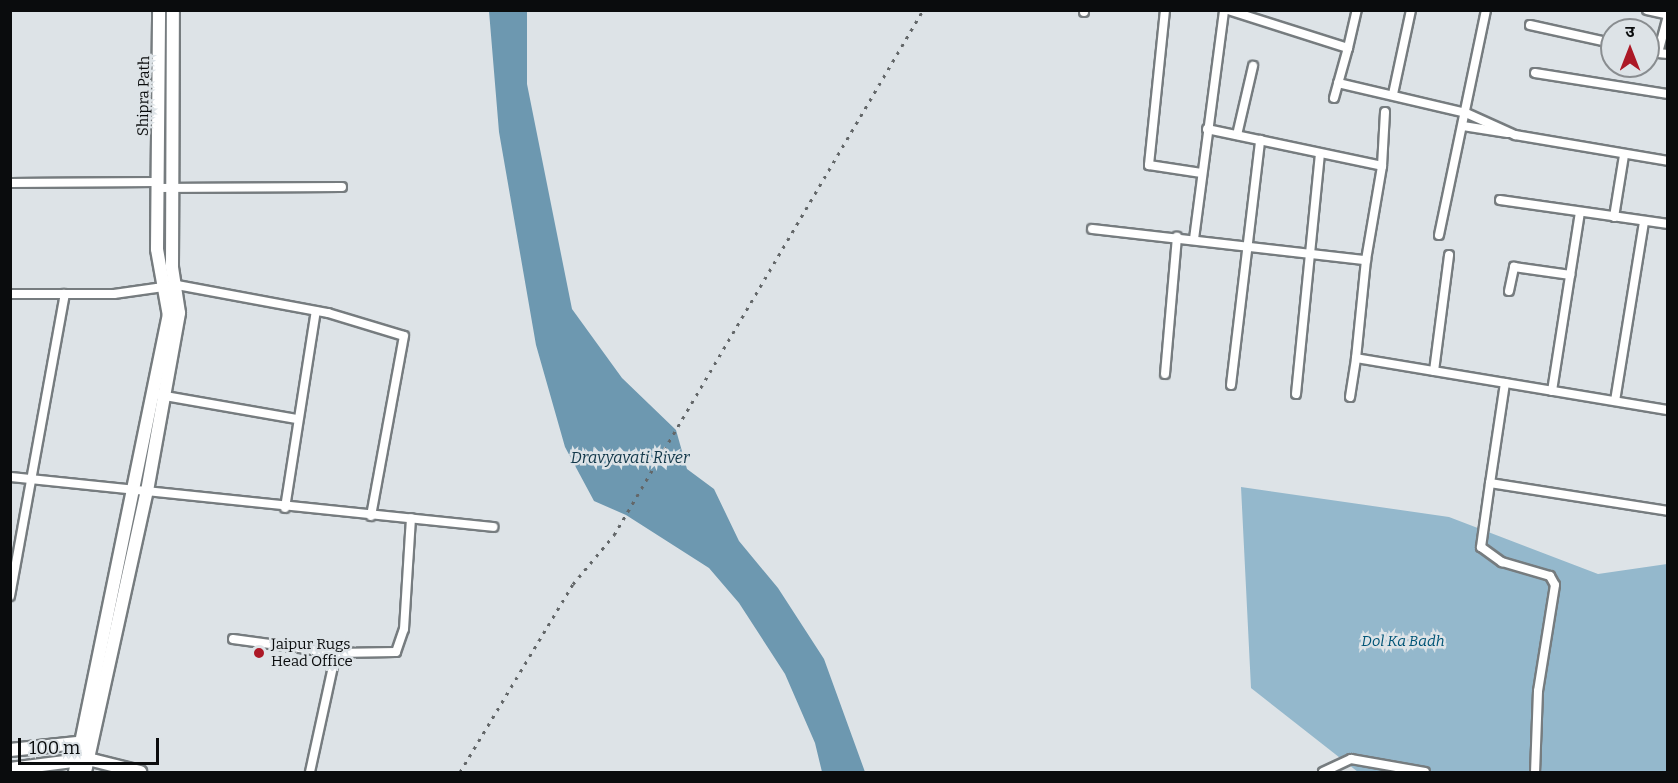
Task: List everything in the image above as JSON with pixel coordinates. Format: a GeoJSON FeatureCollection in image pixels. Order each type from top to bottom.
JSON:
{"type":"FeatureCollection","features":[{"type":"Feature","properties":{"kind":"street","name":"Shipra Path"},"geometry":{"type":"LineString","coordinates":[[159,10],[157,249],[171,285]]}},
{"type":"Feature","properties":{"kind":"street"},"geometry":{"type":"LineString","coordinates":[[85,772],[83,759],[86,742],[160,395],[172,267],[173,10]]}},
{"type":"Feature","properties":{"kind":"street"},"geometry":{"type":"LineString","coordinates":[[1165,10],[1149,165],[1201,174]]}},
{"type":"Feature","properties":{"kind":"street"},"geometry":{"type":"LineString","coordinates":[[1194,239],[1207,129],[1226,10],[1348,48]]}},
{"type":"Feature","properties":{"kind":"street"},"geometry":{"type":"LineString","coordinates":[[1334,98],[1357,10]]}},
{"type":"Feature","properties":{"kind":"street"},"geometry":{"type":"LineString","coordinates":[[1393,94],[1411,10]]}},
{"type":"Feature","properties":{"kind":"street"},"geometry":{"type":"LineString","coordinates":[[1439,235],[1486,10]]}},
{"type":"Feature","properties":{"kind":"street"},"geometry":{"type":"LineString","coordinates":[[1647,10],[1668,15],[1663,54]]}},
{"type":"Feature","properties":{"kind":"street"},"geometry":{"type":"LineString","coordinates":[[1530,25],[1600,40]]}},
{"type":"Feature","properties":{"kind":"street"},"geometry":{"type":"LineString","coordinates":[[1237,135],[1253,66]]}},
{"type":"Feature","properties":{"kind":"street"},"geometry":{"type":"LineString","coordinates":[[1535,73],[1668,94]]}},
{"type":"Feature","properties":{"kind":"street"},"geometry":{"type":"LineString","coordinates":[[1338,83],[1393,94],[1466,113],[1515,135]]}},
{"type":"Feature","properties":{"kind":"street"},"geometry":{"type":"LineString","coordinates":[[1350,397],[1366,260],[1382,166],[1385,112]]}},
{"type":"Feature","properties":{"kind":"street"},"geometry":{"type":"LineString","coordinates":[[1463,126],[1668,161]]}},
{"type":"Feature","properties":{"kind":"street"},"geometry":{"type":"LineString","coordinates":[[1207,129],[1382,166]]}},
{"type":"Feature","properties":{"kind":"street"},"geometry":{"type":"LineString","coordinates":[[1231,385],[1245,245],[1260,140]]}},
{"type":"Feature","properties":{"kind":"street"},"geometry":{"type":"LineString","coordinates":[[1296,394],[1320,154]]}},
{"type":"Feature","properties":{"kind":"street"},"geometry":{"type":"LineString","coordinates":[[1614,217],[1624,155]]}},
{"type":"Feature","properties":{"kind":"street"},"geometry":{"type":"LineString","coordinates":[[10,183],[156,185],[173,189],[342,187]]}},
{"type":"Feature","properties":{"kind":"street"},"geometry":{"type":"LineString","coordinates":[[1500,200],[1668,224]]}},
{"type":"Feature","properties":{"kind":"street"},"geometry":{"type":"LineString","coordinates":[[1552,391],[1580,212]]}},
{"type":"Feature","properties":{"kind":"street"},"geometry":{"type":"LineString","coordinates":[[1615,401],[1644,221]]}},
{"type":"Feature","properties":{"kind":"street"},"geometry":{"type":"LineString","coordinates":[[1092,229],[1366,260]]}},
{"type":"Feature","properties":{"kind":"street"},"geometry":{"type":"LineString","coordinates":[[1165,374],[1177,237]]}},
{"type":"Feature","properties":{"kind":"street"},"geometry":{"type":"LineString","coordinates":[[1434,371],[1449,255]]}},
{"type":"Feature","properties":{"kind":"street"},"geometry":{"type":"LineString","coordinates":[[1509,291],[1514,267],[1570,276]]}},
{"type":"Feature","properties":{"kind":"street"},"geometry":{"type":"LineString","coordinates":[[10,294],[114,294],[171,285],[316,311],[404,336],[371,516]]}},
{"type":"Feature","properties":{"kind":"street"},"geometry":{"type":"LineString","coordinates":[[10,596],[65,294]]}},
{"type":"Feature","properties":{"kind":"street"},"geometry":{"type":"LineString","coordinates":[[285,508],[297,419],[316,311]]}},
{"type":"Feature","properties":{"kind":"street"},"geometry":{"type":"LineString","coordinates":[[1356,358],[1668,410]]}},
{"type":"Feature","properties":{"kind":"street"},"geometry":{"type":"LineString","coordinates":[[1505,383],[1481,547],[1502,562],[1550,576],[1555,585],[1538,691],[1535,772]]}},
{"type":"Feature","properties":{"kind":"street"},"geometry":{"type":"LineString","coordinates":[[160,395],[297,419]]}},
{"type":"Feature","properties":{"kind":"street"},"geometry":{"type":"LineString","coordinates":[[10,477],[285,508],[492,527]]}},
{"type":"Feature","properties":{"kind":"street"},"geometry":{"type":"LineString","coordinates":[[1490,483],[1668,511]]}},
{"type":"Feature","properties":{"kind":"street"},"geometry":{"type":"LineString","coordinates":[[233,639],[336,653],[396,652],[404,629],[411,518]]}},
{"type":"Feature","properties":{"kind":"street"},"geometry":{"type":"LineString","coordinates":[[310,772],[336,653]]}},
{"type":"Feature","properties":{"kind":"street"},"geometry":{"type":"LineString","coordinates":[[10,750],[86,742]]}},
{"type":"Feature","properties":{"kind":"street"},"geometry":{"type":"LineString","coordinates":[[75,772],[83,759]]}},
{"type":"Feature","properties":{"kind":"street"},"geometry":{"type":"LineString","coordinates":[[10,768],[83,759],[140,772]]}},
{"type":"Feature","properties":{"kind":"street"},"geometry":{"type":"LineString","coordinates":[[1323,772],[1351,759],[1425,772]]}},
{"type":"Feature","properties":{"kind":"green space","name":"Dol Ka Badh"},"geometry":{"type":"Polygon","coordinates":[[[1241,487],[1449,517],[1598,574],[1667,564],[1667,772],[1358,772],[1251,688],[1241,487]]]}},
{"type":"Feature","properties":{"kind":"water","name":"Dravyavati River"},"geometry":{"type":"Polygon","coordinates":[[[489,11],[527,11],[527,84],[572,309],[622,378],[676,430],[687,469],[714,489],[739,541],[778,588],[824,659],[865,772],[822,772],[815,743],[785,674],[739,603],[709,568],[626,515],[594,501],[565,447],[536,345],[499,132],[489,11]]]}},
{"type":"Feature","properties":{"kind":"railway"},"geometry":{"type":"LineString","coordinates":[[460,772],[573,584],[614,535],[923,10]]}},
{"type":"Feature","properties":{"kind":"place","name":"Jaipur Rugs Head Office"},"geometry":{"type":"Point","coordinates":[259,653]}}]}
